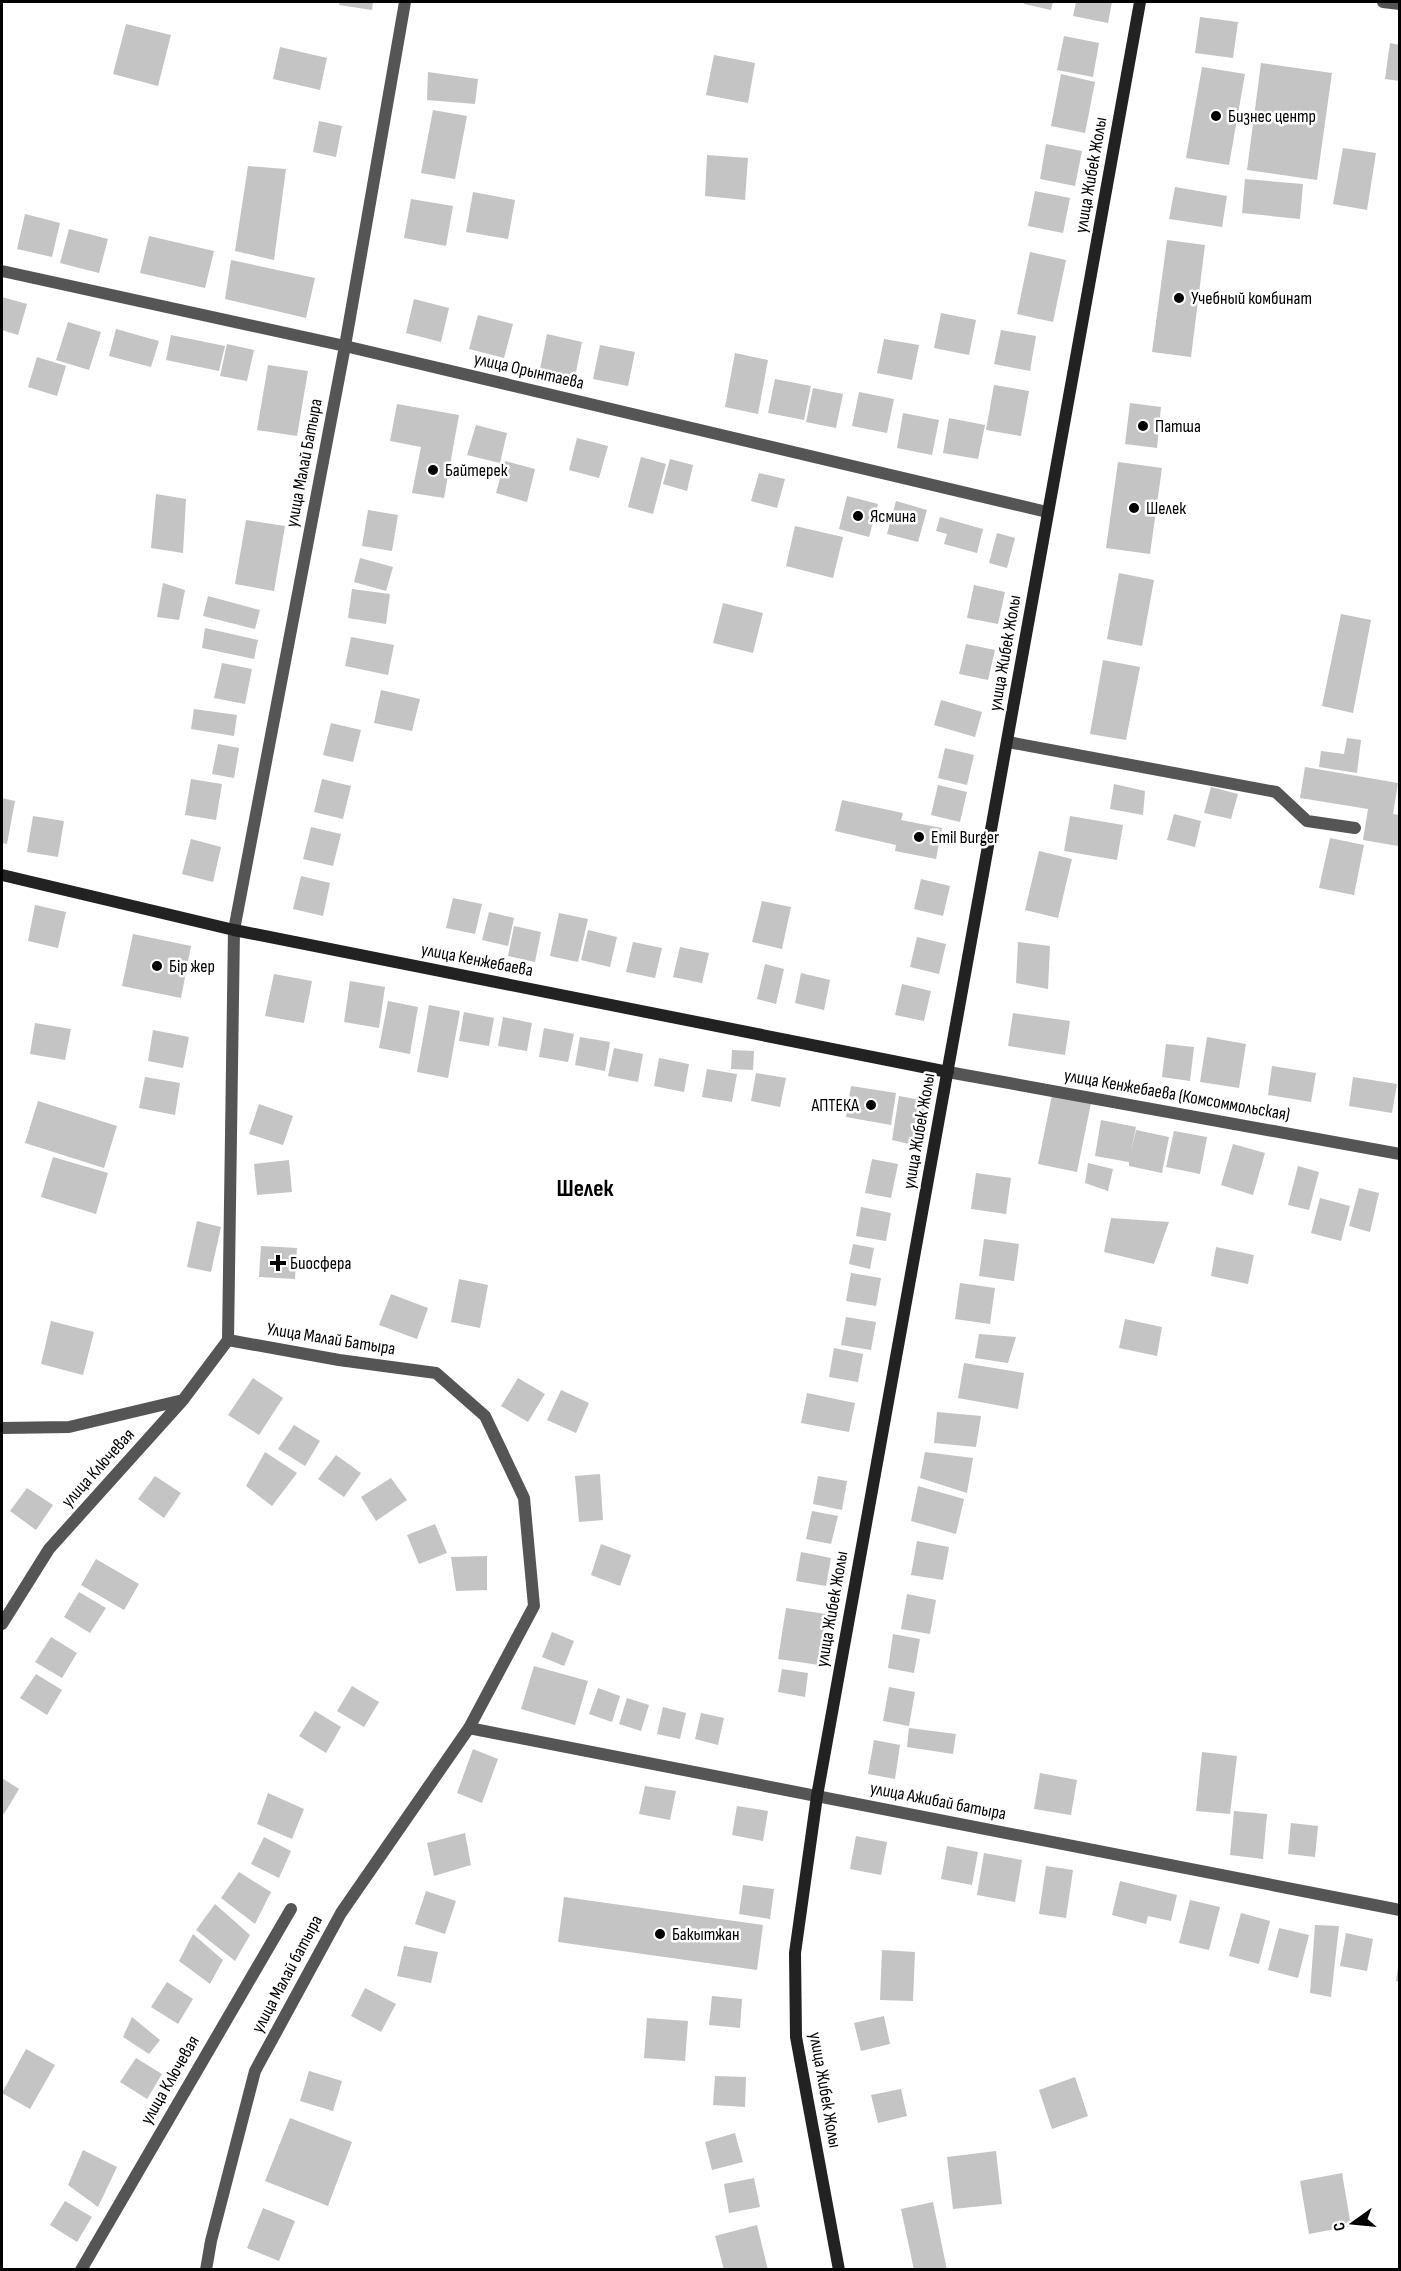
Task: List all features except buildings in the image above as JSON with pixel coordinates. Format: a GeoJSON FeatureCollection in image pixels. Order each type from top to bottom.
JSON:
{"type":"FeatureCollection","features":[{"type":"Feature","properties":{"kind":"main road","name":"улица Жибек Жолы"},"geometry":{"type":"LineString","coordinates":[[839,2270],[796,2037],[795,1953],[817,1796],[1140,2]]}},
{"type":"Feature","properties":{"kind":"main road","name":"улица Кенжебаева"},"geometry":{"type":"LineString","coordinates":[[2,875],[234,930],[948,1072]]}},
{"type":"Feature","properties":{"kind":"street","name":"улица Малай Батыра"},"geometry":{"type":"LineString","coordinates":[[234,930],[345,346],[405,2]]}},
{"type":"Feature","properties":{"kind":"street"},"geometry":{"type":"LineString","coordinates":[[1383,2],[1400,4]]}},
{"type":"Feature","properties":{"kind":"street","name":"улица Орынтаева"},"geometry":{"type":"LineString","coordinates":[[2,271],[345,346],[1047,512]]}},
{"type":"Feature","properties":{"kind":"street"},"geometry":{"type":"LineString","coordinates":[[1008,742],[1276,792],[1307,821],[1355,828]]}},
{"type":"Feature","properties":{"kind":"street"},"geometry":{"type":"LineString","coordinates":[[228,1340],[234,930]]}},
{"type":"Feature","properties":{"kind":"street","name":"улица Кенжебаева (Комсоммольская)"},"geometry":{"type":"LineString","coordinates":[[948,1072],[1400,1154]]}},
{"type":"Feature","properties":{"kind":"street","name":"улица Ключевая"},"geometry":{"type":"LineString","coordinates":[[2,1624],[49,1548],[183,1400],[228,1340]]}},
{"type":"Feature","properties":{"kind":"street","name":"Улица Малай Батыра"},"geometry":{"type":"LineString","coordinates":[[228,1340],[339,1360],[436,1374],[485,1416],[524,1498],[534,1606],[469,1728]]}},
{"type":"Feature","properties":{"kind":"street"},"geometry":{"type":"LineString","coordinates":[[2,1428],[69,1427],[183,1400]]}},
{"type":"Feature","properties":{"kind":"street","name":"улица Ажибай батыра"},"geometry":{"type":"LineString","coordinates":[[469,1728],[1400,1910]]}},
{"type":"Feature","properties":{"kind":"street","name":"улица Малай батыра"},"geometry":{"type":"LineString","coordinates":[[206,2270],[211,2241],[255,2071],[341,1913],[469,1728]]}},
{"type":"Feature","properties":{"kind":"street","name":"улица Ключевая"},"geometry":{"type":"LineString","coordinates":[[81,2270],[291,1909]]}},
{"type":"Feature","properties":{"kind":"place","name":"Бизнес центр"},"geometry":{"type":"Point","coordinates":[1216,116]}},
{"type":"Feature","properties":{"kind":"place","name":"Учебный комбинат"},"geometry":{"type":"Point","coordinates":[1179,298]}},
{"type":"Feature","properties":{"kind":"place","name":"Патша"},"geometry":{"type":"Point","coordinates":[1143,426]}},
{"type":"Feature","properties":{"kind":"place","name":"Байтерек"},"geometry":{"type":"Point","coordinates":[433,470]}},
{"type":"Feature","properties":{"kind":"place","name":"Шелек"},"geometry":{"type":"Point","coordinates":[1134,508]}},
{"type":"Feature","properties":{"kind":"place","name":"Ясмина"},"geometry":{"type":"Point","coordinates":[858,516]}},
{"type":"Feature","properties":{"kind":"place","name":"Emil Burger"},"geometry":{"type":"Point","coordinates":[919,837]}},
{"type":"Feature","properties":{"kind":"place","name":"Бір жер"},"geometry":{"type":"Point","coordinates":[157,966]}},
{"type":"Feature","properties":{"kind":"place","name":"АПТЕКА"},"geometry":{"type":"Point","coordinates":[871,1105]}},
{"type":"Feature","properties":{"kind":"place","name":"Биосфера"},"geometry":{"type":"Point","coordinates":[278,1263]}},
{"type":"Feature","properties":{"kind":"place","name":"Бакытжан"},"geometry":{"type":"Point","coordinates":[660,1934]}},
{"type":"Feature","properties":{"kind":"district","name":"Шелек"},"geometry":{"type":"Point","coordinates":[585,1188]}}]}
